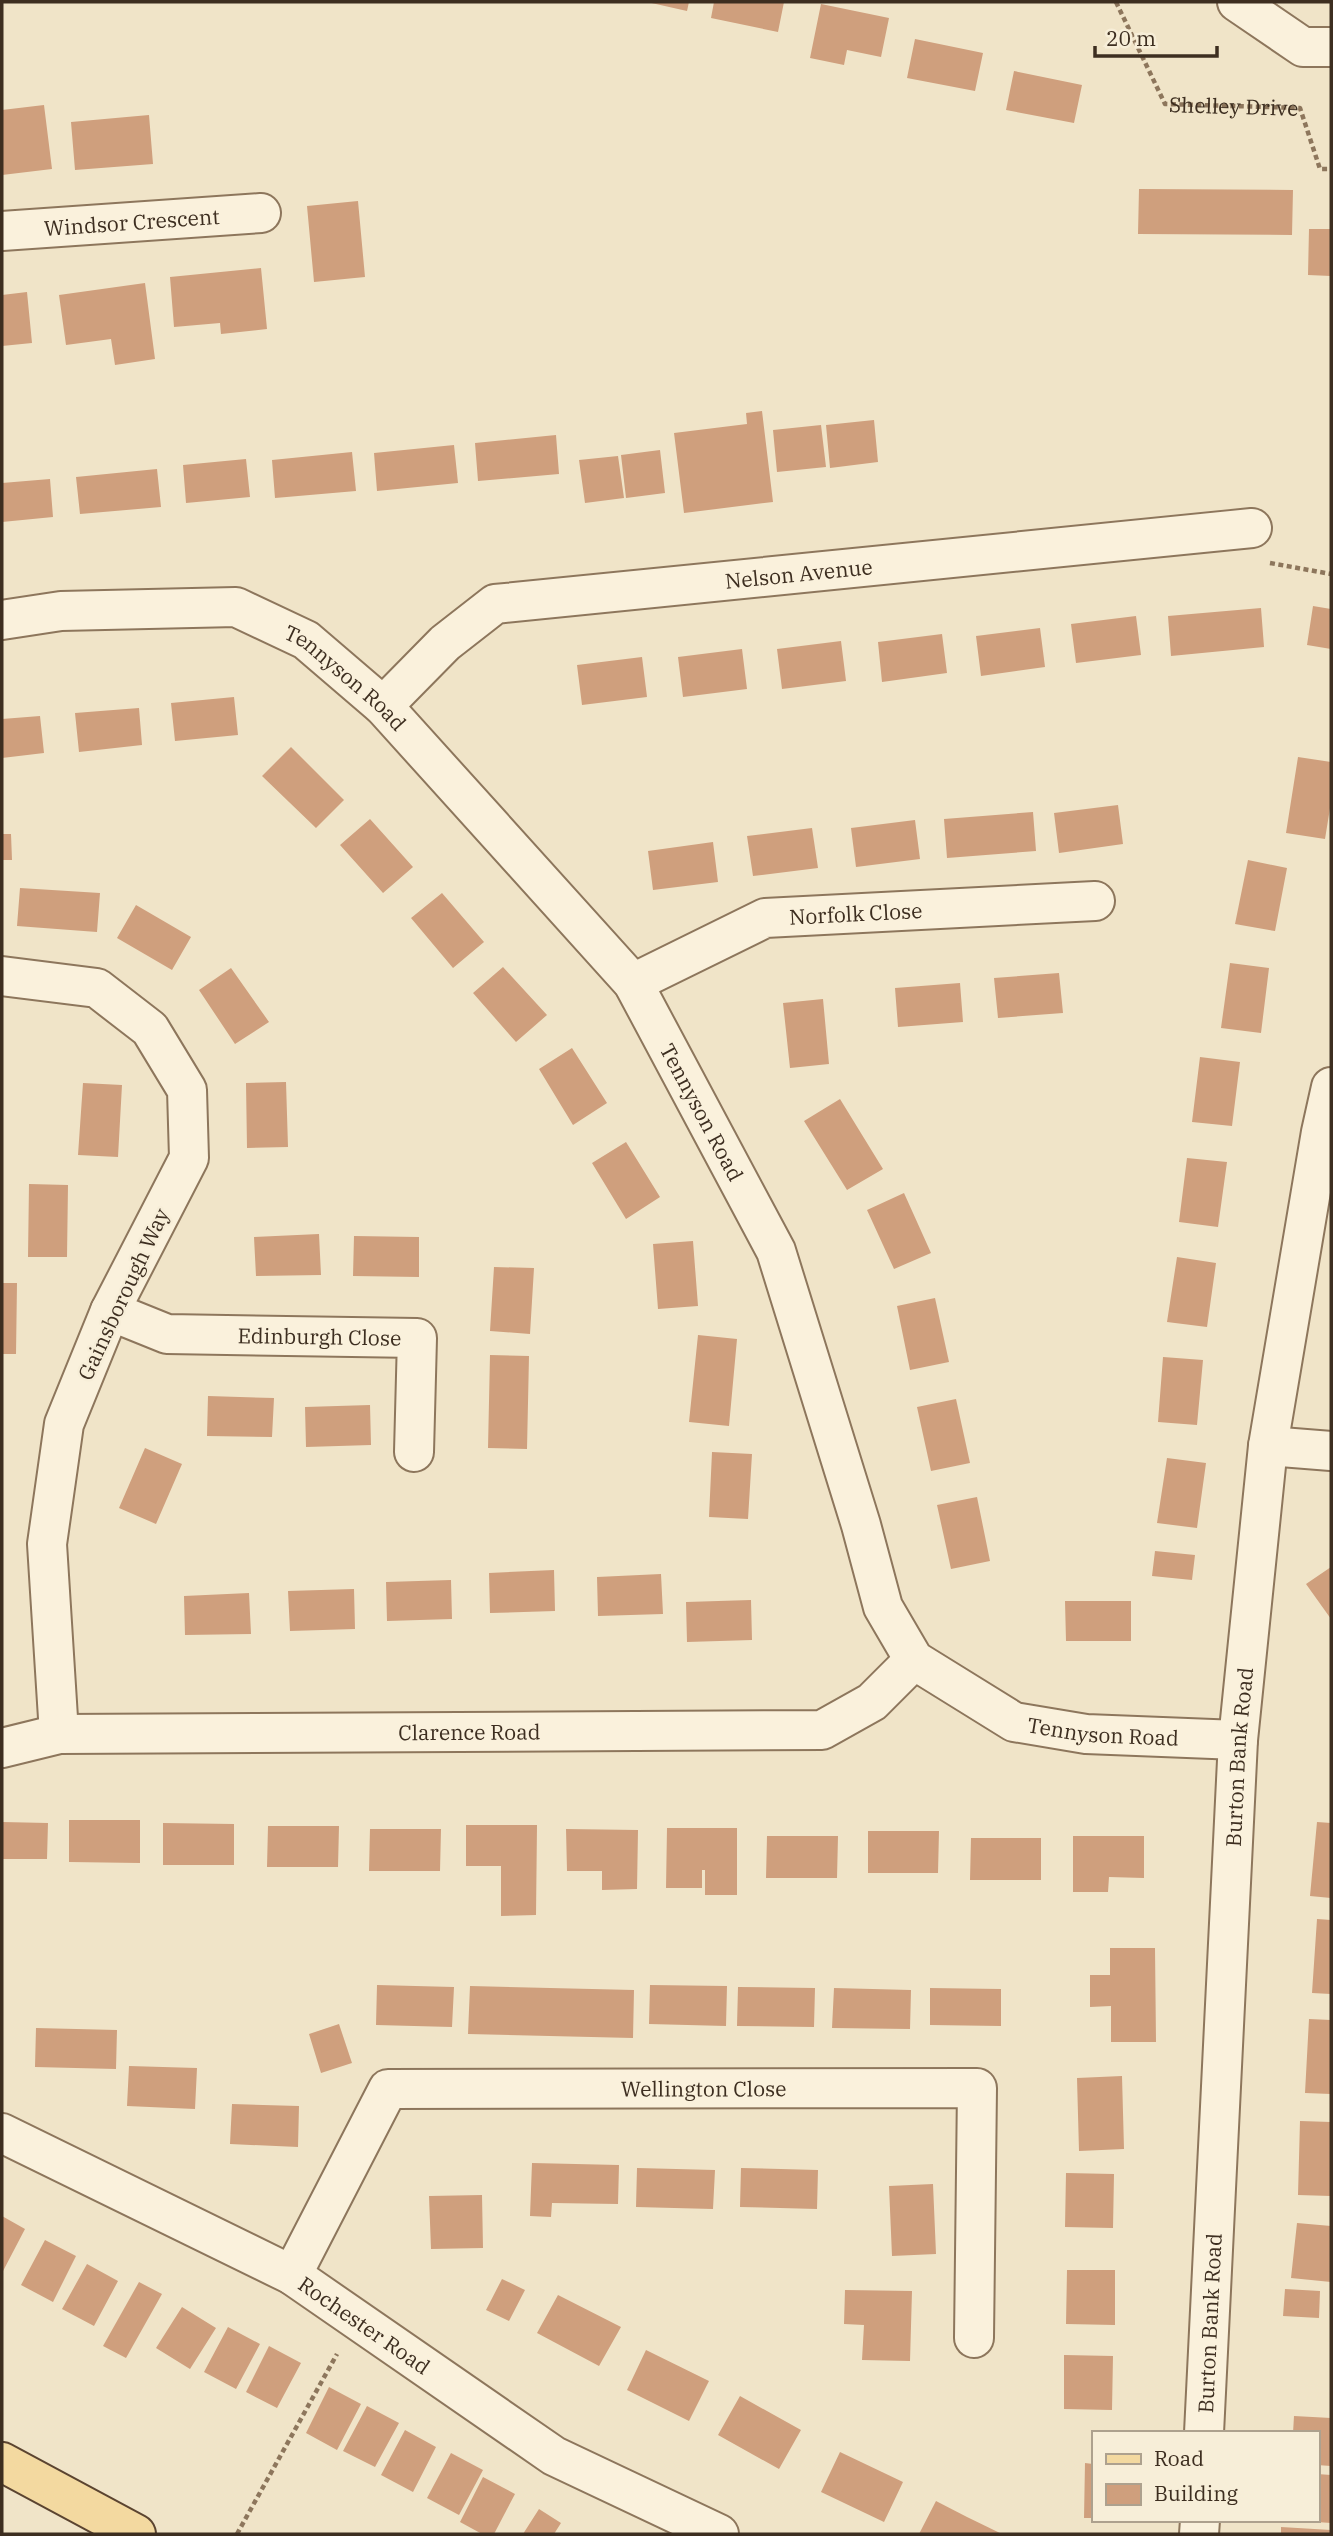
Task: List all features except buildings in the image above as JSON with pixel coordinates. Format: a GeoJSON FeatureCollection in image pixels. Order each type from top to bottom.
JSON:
{"type":"FeatureCollection","features":[{"type":"Feature","properties":{"kind":"main road"},"geometry":{"type":"LineString","coordinates":[[2,2462],[136,2534]]}},
{"type":"Feature","properties":{"kind":"street"},"geometry":{"type":"LineString","coordinates":[[1237,2],[1303,47],[1331,47]]}},
{"type":"Feature","properties":{"kind":"street","name":"Windsor Crescent"},"geometry":{"type":"LineString","coordinates":[[2,230],[261,213]]}},
{"type":"Feature","properties":{"kind":"street","name":"Nelson Avenue"},"geometry":{"type":"LineString","coordinates":[[383,706],[445,643],[495,604],[1252,528]]}},
{"type":"Feature","properties":{"kind":"street","name":"Tennyson Road"},"geometry":{"type":"LineString","coordinates":[[2,620],[61,611],[236,607],[306,639],[383,706],[633,983],[776,1251],[861,1525],[883,1607],[914,1661],[1014,1722],[1086,1734],[1238,1740]]}},
{"type":"Feature","properties":{"kind":"street","name":"Norfolk Close"},"geometry":{"type":"LineString","coordinates":[[633,983],[765,918],[1095,901]]}},
{"type":"Feature","properties":{"kind":"street","name":"Gainsborough Way"},"geometry":{"type":"LineString","coordinates":[[2,976],[97,988],[150,1029],[187,1090],[189,1157],[110,1311],[64,1424],[47,1544],[59,1734]]}},
{"type":"Feature","properties":{"kind":"street","name":"Burton Bank Road"},"geometry":{"type":"LineString","coordinates":[[1204,2431],[1238,1740],[1268,1446],[1331,1087]]}},
{"type":"Feature","properties":{"kind":"street","name":"Edinburgh Close"},"geometry":{"type":"LineString","coordinates":[[110,1311],[167,1334],[417,1338],[414,1452]]}},
{"type":"Feature","properties":{"kind":"street"},"geometry":{"type":"LineString","coordinates":[[1268,1446],[1331,1451]]}},
{"type":"Feature","properties":{"kind":"street","name":"Clarence Road"},"geometry":{"type":"LineString","coordinates":[[2,1748],[59,1734],[822,1730],[872,1702],[914,1661]]}},
{"type":"Feature","properties":{"kind":"street","name":"Wellington Close"},"geometry":{"type":"LineString","coordinates":[[292,2275],[388,2089],[977,2088],[974,2338]]}},
{"type":"Feature","properties":{"kind":"street","name":"Rochester Road"},"geometry":{"type":"LineString","coordinates":[[2,2133],[292,2275],[554,2456],[719,2534]]}},
{"type":"Feature","properties":{"kind":"path","name":"Shelley Drive"},"geometry":{"type":"LineString","coordinates":[[1116,2],[1165,104],[1300,108],[1321,169],[1331,169]]}},
{"type":"Feature","properties":{"kind":"path"},"geometry":{"type":"LineString","coordinates":[[1252,528],[1264,562],[1331,575]]}},
{"type":"Feature","properties":{"kind":"path"},"geometry":{"type":"LineString","coordinates":[[237,2534],[356,2320]]}}]}
